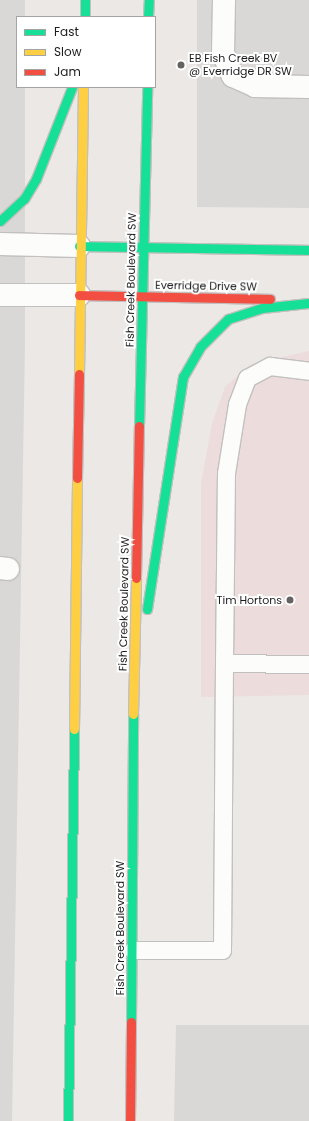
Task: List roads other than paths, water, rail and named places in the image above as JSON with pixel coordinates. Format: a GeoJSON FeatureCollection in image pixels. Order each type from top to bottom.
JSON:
{"type":"FeatureCollection","features":[{"type":"Feature","properties":{"kind":"main road"},"geometry":{"type":"LineString","coordinates":[[85,0],[85,16]]}},
{"type":"Feature","properties":{"kind":"main road"},"geometry":{"type":"LineString","coordinates":[[148,16],[149,0]]}},
{"type":"Feature","properties":{"kind":"main road"},"geometry":{"type":"LineString","coordinates":[[0,221],[24,199],[36,179],[72,88]]}},
{"type":"Feature","properties":{"kind":"main road"},"geometry":{"type":"LineString","coordinates":[[68,1121],[79,246],[83,88]]}},
{"type":"Feature","properties":{"kind":"main road","name":"Fish Creek Boulevard SW"},"geometry":{"type":"LineString","coordinates":[[130,1121],[133,707],[144,296],[147,88]]}},
{"type":"Feature","properties":{"kind":"main road"},"geometry":{"type":"LineString","coordinates":[[79,246],[309,250]]}},
{"type":"Feature","properties":{"kind":"main road","name":"Everridge Drive SW"},"geometry":{"type":"LineString","coordinates":[[79,295],[309,300]]}},
{"type":"Feature","properties":{"kind":"main road"},"geometry":{"type":"LineString","coordinates":[[133,707],[182,377],[200,347],[228,319],[262,308],[309,303]]}},
{"type":"Feature","properties":{"kind":"street"},"geometry":{"type":"LineString","coordinates":[[224,0],[223,53],[233,76],[255,86],[309,87]]}},
{"type":"Feature","properties":{"kind":"street"},"geometry":{"type":"LineString","coordinates":[[0,244],[79,246]]}},
{"type":"Feature","properties":{"kind":"street"},"geometry":{"type":"LineString","coordinates":[[0,295],[79,295]]}},
{"type":"Feature","properties":{"kind":"lane"},"geometry":{"type":"LineString","coordinates":[[132,950],[222,950],[226,473],[237,404],[247,378],[270,366],[309,371]]}},
{"type":"Feature","properties":{"kind":"lane"},"geometry":{"type":"LineString","coordinates":[[224,663],[309,664]]}},
{"type":"Feature","properties":{"kind":"place","name":"EB Fish Creek BV @ Everridge DR SW"},"geometry":{"type":"Point","coordinates":[181,65]}},
{"type":"Feature","properties":{"kind":"place","name":"Tim Hortons"},"geometry":{"type":"Point","coordinates":[290,600]}}]}
